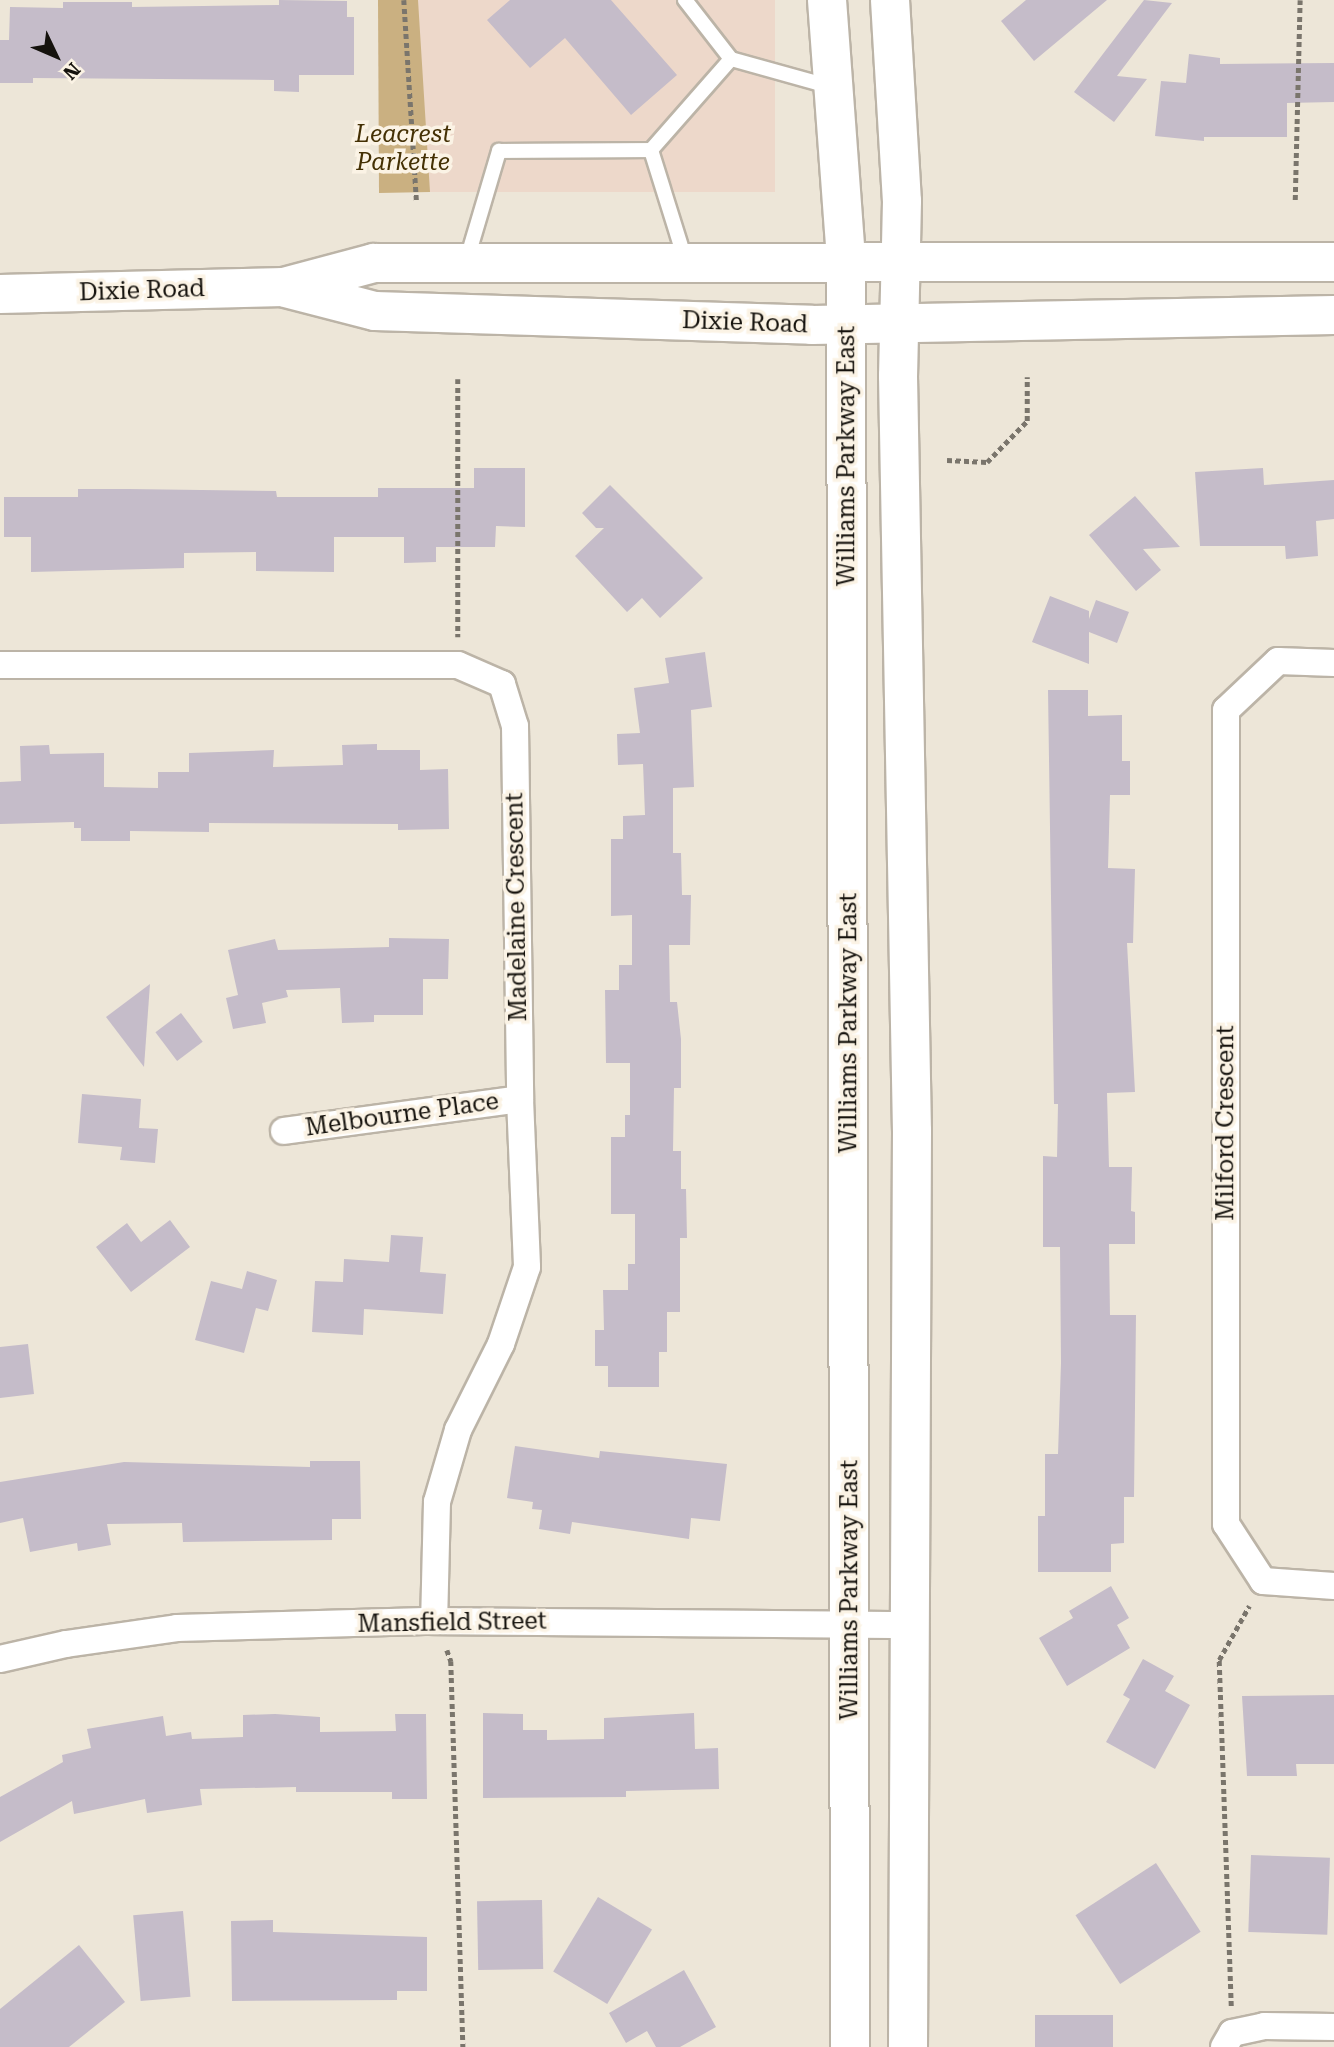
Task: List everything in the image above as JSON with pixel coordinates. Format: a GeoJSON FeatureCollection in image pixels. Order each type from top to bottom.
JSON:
{"type":"FeatureCollection","features":[{"type":"Feature","properties":{"kind":"main road","name":"Williams Parkway East"},"geometry":{"type":"LineString","coordinates":[[827,0],[846,260],[850,2047]]}},
{"type":"Feature","properties":{"kind":"main road","name":"Williams Parkway East"},"geometry":{"type":"LineString","coordinates":[[890,0],[901,260],[898,324],[912,1131],[908,2047]]}},
{"type":"Feature","properties":{"kind":"main road","name":"Dixie Road"},"geometry":{"type":"LineString","coordinates":[[0,294],[284,287],[374,263],[685,259],[1334,262]]}},
{"type":"Feature","properties":{"kind":"main road","name":"Dixie Road"},"geometry":{"type":"LineString","coordinates":[[284,287],[375,311],[846,324],[1334,315]]}},
{"type":"Feature","properties":{"kind":"street","name":"Milford Crescent"},"geometry":{"type":"LineString","coordinates":[[1262,1581],[1226,1524],[1226,709],[1278,662],[1334,663]]}},
{"type":"Feature","properties":{"kind":"street","name":"Madelaine Crescent"},"geometry":{"type":"LineString","coordinates":[[0,665],[458,665],[502,684],[514,726],[520,1099],[527,1266],[501,1344],[458,1430],[437,1502],[434,1622]]}},
{"type":"Feature","properties":{"kind":"street","name":"Melbourne Place"},"geometry":{"type":"LineString","coordinates":[[284,1131],[520,1099]]}},
{"type":"Feature","properties":{"kind":"street"},"geometry":{"type":"LineString","coordinates":[[1262,1581],[1334,1586]]}},
{"type":"Feature","properties":{"kind":"street","name":"Mansfield Street"},"geometry":{"type":"LineString","coordinates":[[0,1659],[177,1628],[434,1622],[908,1625]]}},
{"type":"Feature","properties":{"kind":"street"},"geometry":{"type":"LineString","coordinates":[[1228,2040],[1264,2026],[1334,2027]]}},
{"type":"Feature","properties":{"kind":"lane"},"geometry":{"type":"LineString","coordinates":[[685,0],[731,60],[834,88]]}},
{"type":"Feature","properties":{"kind":"lane"},"geometry":{"type":"LineString","coordinates":[[466,263],[499,151],[651,150],[731,60]]}},
{"type":"Feature","properties":{"kind":"lane"},"geometry":{"type":"LineString","coordinates":[[651,150],[685,259]]}},
{"type":"Feature","properties":{"kind":"path"},"geometry":{"type":"LineString","coordinates":[[404,0],[417,204]]}},
{"type":"Feature","properties":{"kind":"path"},"geometry":{"type":"LineString","coordinates":[[1295,200],[1300,0]]}},
{"type":"Feature","properties":{"kind":"path"},"geometry":{"type":"LineString","coordinates":[[947,460],[987,461],[1027,421],[1027,377]]}},
{"type":"Feature","properties":{"kind":"path"},"geometry":{"type":"LineString","coordinates":[[458,379],[458,665]]}},
{"type":"Feature","properties":{"kind":"path"},"geometry":{"type":"LineString","coordinates":[[1228,2040],[1219,1660],[1262,1581]]}},
{"type":"Feature","properties":{"kind":"path"},"geometry":{"type":"LineString","coordinates":[[434,1622],[452,1661],[463,2047]]}},
{"type":"Feature","properties":{"kind":"shaded area"},"geometry":{"type":"Polygon","coordinates":[[[418,0],[775,0],[775,192],[418,192],[418,0]]]}},
{"type":"Feature","properties":{"kind":"green space","name":"Leacrest Parkette"},"geometry":{"type":"Polygon","coordinates":[[[378,0],[418,0],[430,192],[379,193],[378,0]]]}},
{"type":"Feature","properties":{"kind":"building"},"geometry":{"type":"Polygon","coordinates":[[[279,0],[347,1],[347,17],[354,17],[354,75],[299,75],[299,92],[274,91],[274,80],[33,78],[33,83],[0,83],[0,40],[9,40],[10,7],[63,8],[63,2],[132,2],[132,7],[279,5],[279,0]]]}},
{"type":"Feature","properties":{"kind":"building"},"geometry":{"type":"Polygon","coordinates":[[[510,0],[611,0],[677,75],[631,115],[565,38],[530,68],[487,20],[510,0]]]}},
{"type":"Feature","properties":{"kind":"building"},"geometry":{"type":"Polygon","coordinates":[[[1026,0],[1107,0],[1034,61],[1001,21],[1026,0]]]}},
{"type":"Feature","properties":{"kind":"building"},"geometry":{"type":"Polygon","coordinates":[[[1144,0],[1172,3],[1117,76],[1147,79],[1114,122],[1074,92],[1144,0]]]}},
{"type":"Feature","properties":{"kind":"building"},"geometry":{"type":"Polygon","coordinates":[[[1189,54],[1220,58],[1220,64],[1334,63],[1334,102],[1287,103],[1287,137],[1204,137],[1204,141],[1155,136],[1161,81],[1186,83],[1189,54]]]}},
{"type":"Feature","properties":{"kind":"building"},"geometry":{"type":"Polygon","coordinates":[[[474,468],[525,468],[525,527],[496,526],[495,547],[436,547],[436,562],[404,563],[404,537],[334,537],[334,572],[256,571],[256,552],[184,553],[184,568],[31,572],[31,537],[4,537],[4,497],[78,497],[78,489],[129,489],[276,491],[277,497],[378,497],[378,488],[474,488],[474,468]]]}},
{"type":"Feature","properties":{"kind":"building"},"geometry":{"type":"Polygon","coordinates":[[[1263,468],[1264,485],[1334,480],[1334,519],[1316,521],[1318,556],[1286,559],[1285,546],[1200,546],[1195,472],[1263,468]]]}},
{"type":"Feature","properties":{"kind":"building"},"geometry":{"type":"Polygon","coordinates":[[[610,485],[703,578],[660,618],[642,598],[627,612],[575,556],[604,528],[596,528],[582,513],[610,485]]]}},
{"type":"Feature","properties":{"kind":"building"},"geometry":{"type":"Polygon","coordinates":[[[1135,496],[1180,547],[1143,549],[1161,570],[1136,591],[1089,535],[1135,496]]]}},
{"type":"Feature","properties":{"kind":"building"},"geometry":{"type":"Polygon","coordinates":[[[1050,596],[1089,611],[1089,619],[1096,600],[1129,612],[1117,643],[1089,632],[1089,664],[1032,642],[1050,596]]]}},
{"type":"Feature","properties":{"kind":"building"},"geometry":{"type":"Polygon","coordinates":[[[705,652],[712,707],[691,710],[694,787],[673,788],[673,853],[681,853],[682,895],[691,895],[690,945],[669,945],[670,1002],[677,1002],[681,1039],[681,1088],[674,1088],[673,1151],[681,1151],[681,1189],[686,1189],[687,1238],[680,1238],[680,1312],[667,1312],[667,1352],[659,1352],[659,1387],[608,1387],[608,1366],[595,1366],[595,1330],[604,1330],[603,1290],[628,1290],[628,1264],[635,1264],[635,1214],[611,1214],[611,1137],[625,1137],[625,1115],[630,1115],[630,1063],[606,1063],[605,990],[619,990],[619,965],[632,965],[632,915],[611,916],[611,839],[623,839],[623,816],[645,815],[643,764],[618,765],[617,734],[640,733],[634,688],[669,683],[665,658],[705,652]]]}},
{"type":"Feature","properties":{"kind":"building"},"geometry":{"type":"Polygon","coordinates":[[[1048,690],[1088,690],[1088,716],[1122,715],[1122,761],[1130,761],[1130,795],[1110,795],[1108,868],[1135,869],[1133,943],[1127,943],[1135,1092],[1107,1093],[1109,1167],[1132,1167],[1131,1211],[1135,1212],[1135,1244],[1109,1244],[1110,1315],[1136,1315],[1134,1497],[1124,1497],[1124,1543],[1111,1544],[1111,1572],[1038,1572],[1038,1516],[1045,1516],[1045,1454],[1058,1454],[1061,1363],[1060,1247],[1043,1247],[1043,1156],[1057,1157],[1058,1104],[1054,1104],[1048,690]]]}},
{"type":"Feature","properties":{"kind":"building"},"geometry":{"type":"Polygon","coordinates":[[[377,744],[377,750],[420,750],[420,770],[448,769],[449,829],[398,830],[398,824],[209,823],[209,832],[130,831],[130,841],[81,841],[81,828],[74,828],[74,822],[0,824],[0,782],[21,781],[20,746],[49,745],[50,754],[104,753],[104,787],[158,788],[158,772],[189,772],[189,753],[274,750],[273,767],[343,765],[342,745],[377,744]]]}},
{"type":"Feature","properties":{"kind":"building"},"geometry":{"type":"Polygon","coordinates":[[[389,938],[449,939],[448,979],[423,979],[423,1015],[374,1015],[374,1022],[342,1023],[340,988],[286,990],[288,997],[262,1003],[266,1023],[233,1029],[226,998],[238,995],[228,950],[275,939],[278,950],[389,947],[389,938]]]}},
{"type":"Feature","properties":{"kind":"building"},"geometry":{"type":"Polygon","coordinates":[[[150,984],[144,1067],[106,1017],[150,984]]]}},
{"type":"Feature","properties":{"kind":"building"},"geometry":{"type":"Polygon","coordinates":[[[181,1013],[203,1042],[177,1061],[155,1032],[181,1013]]]}},
{"type":"Feature","properties":{"kind":"building"},"geometry":{"type":"Polygon","coordinates":[[[82,1094],[141,1099],[139,1128],[158,1129],[155,1163],[120,1160],[122,1147],[78,1143],[82,1094]]]}},
{"type":"Feature","properties":{"kind":"building"},"geometry":{"type":"Polygon","coordinates":[[[170,1220],[190,1247],[131,1292],[96,1247],[127,1223],[141,1242],[170,1220]]]}},
{"type":"Feature","properties":{"kind":"building"},"geometry":{"type":"Polygon","coordinates":[[[391,1235],[423,1237],[420,1272],[446,1274],[443,1314],[364,1309],[363,1335],[312,1332],[315,1281],[343,1282],[344,1259],[389,1262],[391,1235]]]}},
{"type":"Feature","properties":{"kind":"building"},"geometry":{"type":"Polygon","coordinates":[[[247,1271],[277,1280],[268,1311],[256,1308],[244,1353],[195,1340],[211,1281],[242,1289],[247,1271]]]}},
{"type":"Feature","properties":{"kind":"building"},"geometry":{"type":"Polygon","coordinates":[[[28,1344],[34,1394],[0,1398],[0,1347],[28,1344]]]}},
{"type":"Feature","properties":{"kind":"building"},"geometry":{"type":"Polygon","coordinates":[[[515,1446],[599,1458],[600,1451],[727,1464],[720,1521],[691,1518],[689,1539],[572,1522],[570,1534],[539,1529],[542,1510],[532,1509],[533,1502],[507,1498],[515,1446]]]}},
{"type":"Feature","properties":{"kind":"building"},"geometry":{"type":"Polygon","coordinates":[[[310,1461],[360,1461],[361,1519],[332,1519],[332,1540],[183,1542],[182,1523],[107,1524],[111,1545],[78,1551],[77,1543],[30,1552],[23,1518],[0,1523],[0,1482],[124,1462],[310,1467],[310,1461]]]}},
{"type":"Feature","properties":{"kind":"building"},"geometry":{"type":"Polygon","coordinates":[[[1111,1586],[1129,1618],[1117,1625],[1130,1648],[1067,1686],[1039,1638],[1073,1618],[1069,1611],[1111,1586]]]}},
{"type":"Feature","properties":{"kind":"building"},"geometry":{"type":"Polygon","coordinates":[[[1143,1659],[1174,1676],[1165,1691],[1190,1705],[1155,1769],[1106,1742],[1130,1699],[1123,1695],[1143,1659]]]}},
{"type":"Feature","properties":{"kind":"building"},"geometry":{"type":"Polygon","coordinates":[[[1334,1695],[1334,1764],[1296,1764],[1297,1776],[1247,1776],[1242,1696],[1334,1695]]]}},
{"type":"Feature","properties":{"kind":"building"},"geometry":{"type":"Polygon","coordinates":[[[483,1713],[523,1714],[523,1730],[547,1730],[547,1740],[604,1739],[604,1718],[694,1713],[695,1749],[718,1748],[719,1789],[626,1791],[626,1797],[483,1798],[483,1713]]]}},
{"type":"Feature","properties":{"kind":"building"},"geometry":{"type":"Polygon","coordinates":[[[395,1714],[426,1714],[427,1799],[392,1799],[392,1792],[296,1792],[296,1787],[200,1789],[202,1805],[147,1813],[145,1799],[74,1814],[72,1801],[0,1842],[0,1797],[63,1762],[62,1755],[91,1748],[87,1729],[163,1716],[166,1736],[191,1732],[192,1739],[243,1737],[243,1715],[320,1717],[320,1732],[396,1731],[395,1714]]]}},
{"type":"Feature","properties":{"kind":"building"},"geometry":{"type":"Polygon","coordinates":[[[1251,1855],[1330,1858],[1327,1935],[1248,1932],[1251,1855]]]}},
{"type":"Feature","properties":{"kind":"building"},"geometry":{"type":"Polygon","coordinates":[[[1156,1863],[1201,1932],[1120,1984],[1075,1915],[1156,1863]]]}},
{"type":"Feature","properties":{"kind":"building"},"geometry":{"type":"Polygon","coordinates":[[[598,1897],[652,1929],[607,2004],[553,1972],[598,1897]]]}},
{"type":"Feature","properties":{"kind":"building"},"geometry":{"type":"Polygon","coordinates":[[[542,1900],[543,1969],[478,1970],[477,1901],[542,1900]]]}},
{"type":"Feature","properties":{"kind":"building"},"geometry":{"type":"Polygon","coordinates":[[[183,1911],[190,1997],[141,2001],[133,1915],[183,1911]]]}},
{"type":"Feature","properties":{"kind":"building"},"geometry":{"type":"Polygon","coordinates":[[[273,1920],[273,1932],[427,1937],[427,1991],[397,1991],[397,2000],[232,2001],[231,1921],[273,1920]]]}},
{"type":"Feature","properties":{"kind":"building"},"geometry":{"type":"Polygon","coordinates":[[[79,1945],[125,2002],[69,2047],[0,2047],[0,2009],[79,1945]]]}},
{"type":"Feature","properties":{"kind":"building"},"geometry":{"type":"Polygon","coordinates":[[[684,1970],[716,2027],[680,2047],[656,2047],[647,2031],[626,2043],[609,2013],[684,1970]]]}},
{"type":"Feature","properties":{"kind":"building"},"geometry":{"type":"Polygon","coordinates":[[[1035,2015],[1113,2015],[1113,2047],[1035,2047],[1035,2015]]]}}]}
